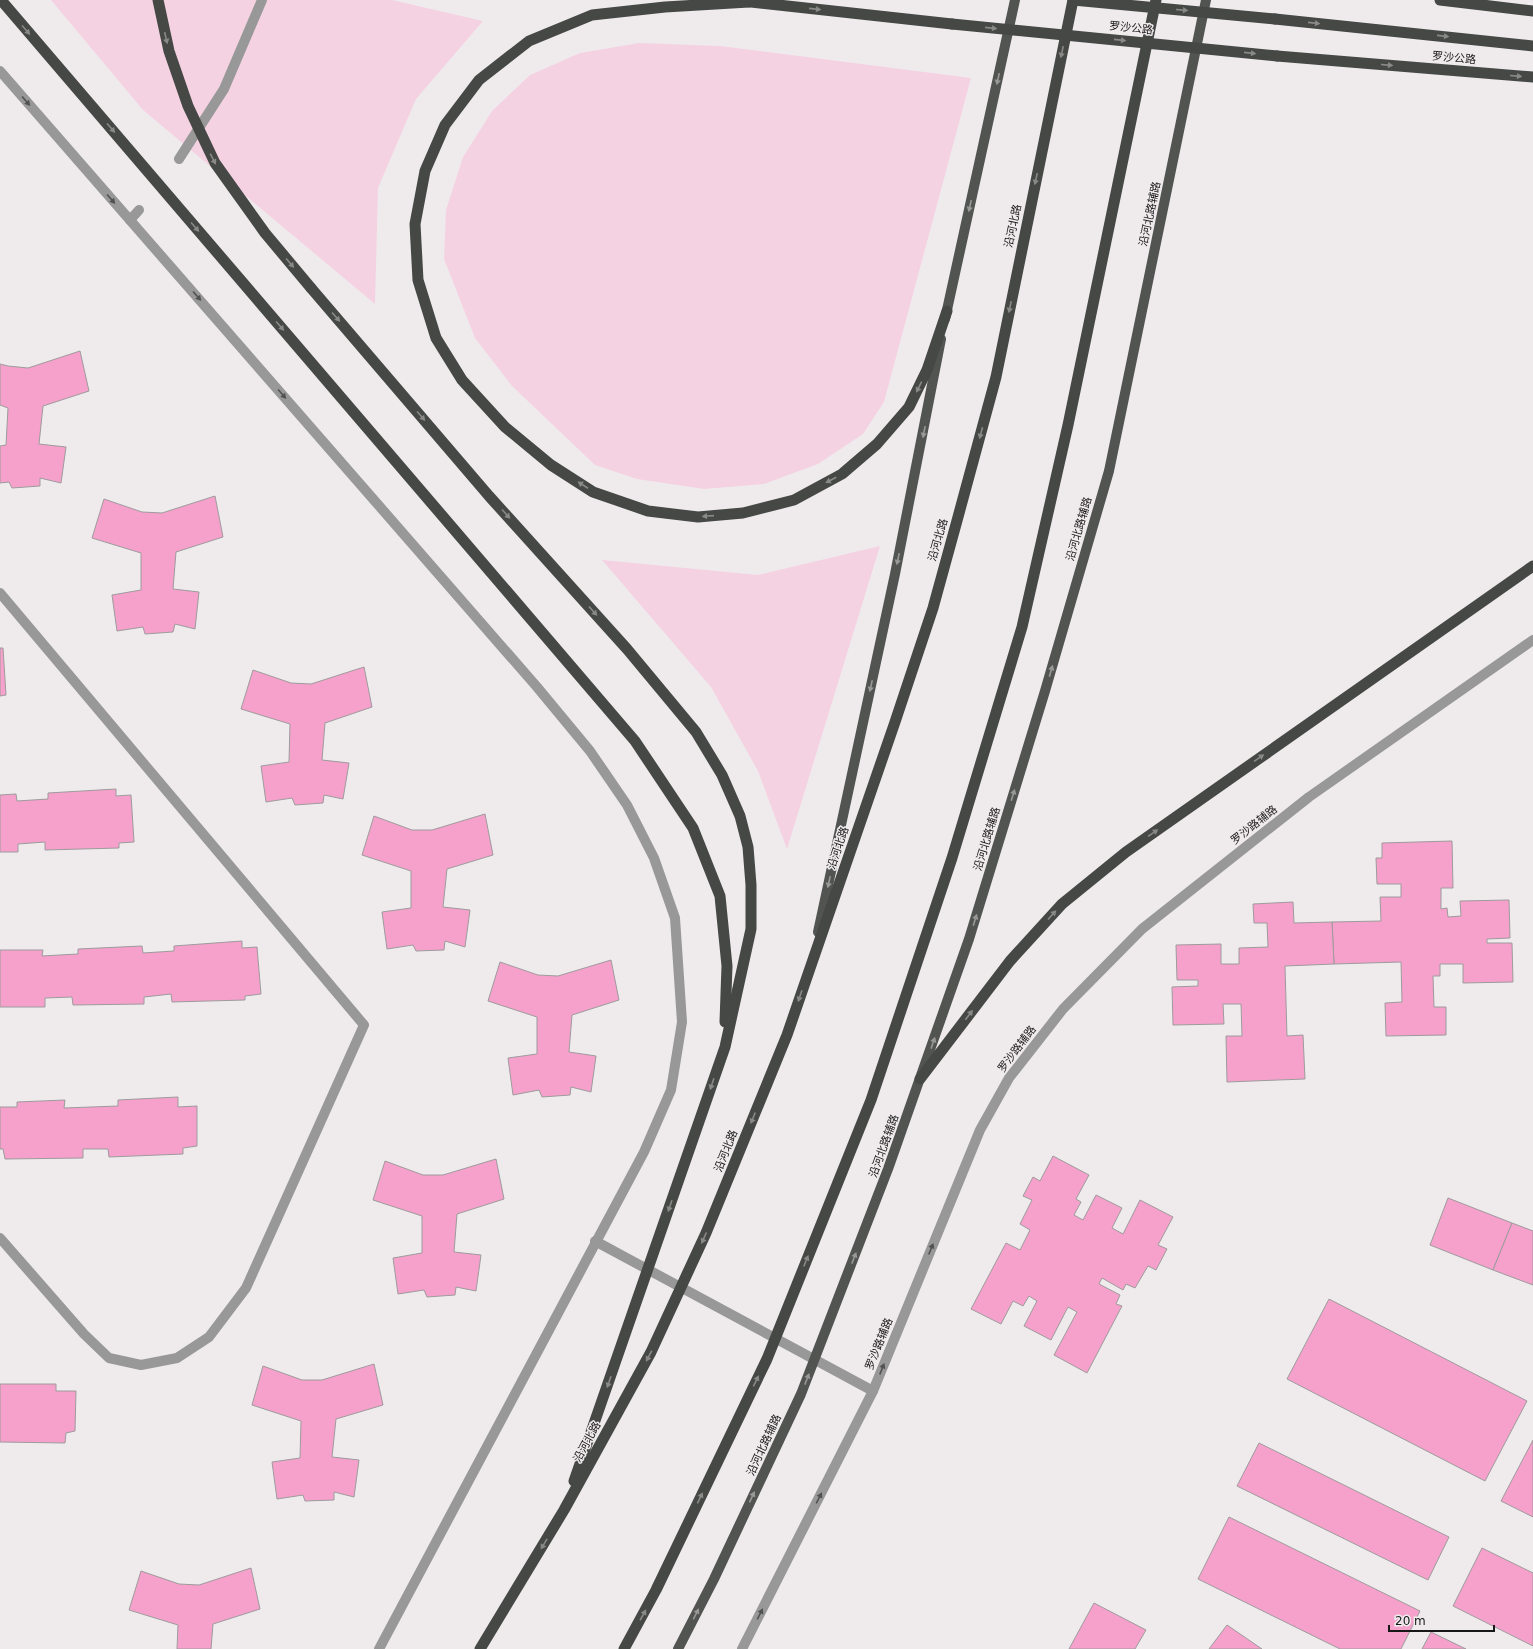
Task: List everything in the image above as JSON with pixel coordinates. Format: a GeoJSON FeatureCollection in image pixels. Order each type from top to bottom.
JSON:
{"type":"FeatureCollection","features":[{"type":"Feature","properties":{"kind":"highway"},"geometry":{"type":"LineString","coordinates":[[1,0],[635,741],[693,828],[720,896],[727,966],[725,1047]]}},
{"type":"Feature","properties":{"kind":"highway"},"geometry":{"type":"LineString","coordinates":[[158,0],[169,52],[188,106],[215,163],[265,233],[311,288],[489,496],[632,655],[696,732],[722,775],[740,816],[748,847],[751,885],[751,929],[725,1047],[564,1510]]}},
{"type":"Feature","properties":{"kind":"highway","name":"罗沙公路"},"geometry":{"type":"LineString","coordinates":[[728,0],[1278,56],[1533,77]]}},
{"type":"Feature","properties":{"kind":"highway"},"geometry":{"type":"LineString","coordinates":[[1073,0],[1533,46]]}},
{"type":"Feature","properties":{"kind":"highway","name":"沿河北路"},"geometry":{"type":"LineString","coordinates":[[480,1649],[564,1510],[651,1352],[706,1233],[787,1035],[898,715],[932,608],[960,509],[996,377],[1073,0]]}},
{"type":"Feature","properties":{"kind":"highway"},"geometry":{"type":"LineString","coordinates":[[624,1649],[656,1590],[767,1359],[871,1100],[952,858],[1022,627],[1068,425],[1156,0]]}},
{"type":"Feature","properties":{"kind":"highway"},"geometry":{"type":"LineString","coordinates":[[1440,0],[1533,11]]}},
{"type":"Feature","properties":{"kind":"highway"},"geometry":{"type":"LineString","coordinates":[[749,2],[666,7],[592,15],[529,41],[479,80],[445,125],[425,171],[415,224],[418,280],[436,338],[462,380],[505,428],[551,465],[593,492],[648,511],[698,516],[743,513],[794,500],[842,474],[877,444],[909,406],[927,370],[947,311]]}},
{"type":"Feature","properties":{"kind":"highway"},"geometry":{"type":"LineString","coordinates":[[920,1079],[1010,961],[1062,904],[1126,852],[1533,566]]}},
{"type":"Feature","properties":{"kind":"main road"},"geometry":{"type":"LineString","coordinates":[[812,960],[895,574],[947,311],[1015,0]]}},
{"type":"Feature","properties":{"kind":"main road","name":"沿河北路辅路"},"geometry":{"type":"LineString","coordinates":[[678,1649],[714,1579],[801,1394],[888,1169],[969,938],[1045,691],[1109,471],[1206,0]]}},
{"type":"Feature","properties":{"kind":"street"},"geometry":{"type":"LineString","coordinates":[[179,159],[224,89],[262,0]]}},
{"type":"Feature","properties":{"kind":"street"},"geometry":{"type":"LineString","coordinates":[[0,71],[532,680],[590,750],[627,805],[654,858],[675,918],[682,1022],[671,1090],[644,1152],[595,1241],[379,1649]]}},
{"type":"Feature","properties":{"kind":"street"},"geometry":{"type":"LineString","coordinates":[[130,220],[139,210]]}},
{"type":"Feature","properties":{"kind":"street"},"geometry":{"type":"LineString","coordinates":[[0,593],[364,1025],[246,1288],[209,1337],[177,1358],[140,1365],[109,1358],[84,1334],[1,1240]]}},
{"type":"Feature","properties":{"kind":"street","name":"罗沙路辅路"},"geometry":{"type":"LineString","coordinates":[[742,1649],[872,1391],[980,1130],[1009,1078],[1063,1009],[1142,929],[1309,796],[1533,640]]}},
{"type":"Feature","properties":{"kind":"street"},"geometry":{"type":"LineString","coordinates":[[595,1241],[872,1391]]}},
{"type":"Feature","properties":{"kind":"shaded area"},"geometry":{"type":"Polygon","coordinates":[[[51,0],[392,0],[483,21],[416,99],[378,188],[375,304],[143,110],[51,0]]]}},
{"type":"Feature","properties":{"kind":"shaded area"},"geometry":{"type":"Polygon","coordinates":[[[639,43],[720,46],[971,78],[884,402],[863,434],[818,464],[764,484],[704,489],[637,479],[595,465],[512,386],[475,338],[444,259],[446,210],[463,157],[492,111],[530,75],[580,53],[639,43]]]}},
{"type":"Feature","properties":{"kind":"shaded area"},"geometry":{"type":"Polygon","coordinates":[[[880,546],[787,849],[758,771],[711,687],[602,560],[758,575],[880,546]]]}},
{"type":"Feature","properties":{"kind":"building"},"geometry":{"type":"Polygon","coordinates":[[[80,351],[89,391],[43,406],[39,444],[66,447],[61,483],[40,478],[40,486],[12,488],[9,482],[0,483],[0,446],[6,445],[8,408],[0,405],[0,364],[28,368],[80,351]]]}},
{"type":"Feature","properties":{"kind":"building"},"geometry":{"type":"Polygon","coordinates":[[[215,496],[223,537],[176,552],[173,589],[199,592],[195,629],[175,624],[173,632],[145,634],[143,627],[117,631],[112,595],[141,590],[141,553],[92,538],[104,499],[142,512],[162,513],[215,496]]]}},
{"type":"Feature","properties":{"kind":"building"},"geometry":{"type":"Polygon","coordinates":[[[0,648],[3,648],[6,695],[0,696],[0,648]]]}},
{"type":"Feature","properties":{"kind":"building"},"geometry":{"type":"Polygon","coordinates":[[[364,667],[372,707],[325,723],[322,760],[349,763],[343,799],[324,795],[323,803],[295,805],[292,798],[266,802],[261,766],[289,762],[290,724],[241,709],[253,670],[291,683],[311,684],[364,667]]]}},
{"type":"Feature","properties":{"kind":"building"},"geometry":{"type":"Polygon","coordinates":[[[116,789],[116,796],[131,795],[134,842],[119,843],[119,848],[45,850],[45,842],[18,844],[18,852],[0,852],[0,795],[16,794],[17,801],[48,799],[48,793],[116,789]]]}},
{"type":"Feature","properties":{"kind":"building"},"geometry":{"type":"Polygon","coordinates":[[[485,814],[493,855],[447,869],[443,907],[470,910],[465,947],[445,941],[444,950],[416,951],[413,945],[387,949],[382,912],[411,908],[411,871],[362,855],[374,816],[412,830],[432,830],[485,814]]]}},
{"type":"Feature","properties":{"kind":"building"},"geometry":{"type":"Polygon","coordinates":[[[1452,841],[1453,888],[1441,888],[1441,909],[1447,908],[1448,917],[1461,916],[1460,901],[1509,900],[1510,938],[1487,939],[1487,943],[1512,943],[1513,982],[1463,983],[1463,964],[1440,964],[1440,976],[1433,976],[1434,1007],[1446,1007],[1446,1035],[1386,1036],[1385,1003],[1402,1002],[1401,962],[1334,964],[1332,922],[1381,921],[1380,897],[1401,897],[1401,884],[1377,884],[1376,858],[1382,858],[1382,843],[1452,841]]]}},
{"type":"Feature","properties":{"kind":"building"},"geometry":{"type":"Polygon","coordinates":[[[1293,902],[1294,923],[1332,922],[1334,964],[1285,966],[1287,1036],[1303,1035],[1305,1079],[1227,1082],[1226,1036],[1242,1036],[1241,1004],[1223,1004],[1224,1024],[1173,1025],[1172,987],[1198,986],[1198,980],[1177,980],[1176,945],[1221,944],[1221,964],[1239,964],[1239,948],[1268,947],[1267,923],[1254,923],[1253,904],[1293,902]]]}},
{"type":"Feature","properties":{"kind":"building"},"geometry":{"type":"Polygon","coordinates":[[[242,941],[242,948],[257,947],[261,994],[245,996],[245,1000],[172,1002],[171,994],[144,997],[144,1004],[73,1005],[72,997],[45,998],[45,1007],[0,1007],[0,950],[43,950],[42,956],[78,954],[78,949],[142,946],[143,953],[174,951],[174,946],[242,941]]]}},
{"type":"Feature","properties":{"kind":"building"},"geometry":{"type":"Polygon","coordinates":[[[611,960],[619,1000],[572,1015],[569,1052],[596,1056],[591,1092],[571,1087],[570,1095],[542,1097],[539,1090],[513,1095],[508,1058],[537,1054],[537,1017],[488,1001],[500,962],[538,975],[558,976],[611,960]]]}},
{"type":"Feature","properties":{"kind":"building"},"geometry":{"type":"Polygon","coordinates":[[[178,1097],[178,1107],[197,1106],[197,1146],[183,1148],[183,1154],[109,1157],[108,1149],[83,1149],[83,1158],[5,1159],[3,1149],[0,1149],[0,1107],[17,1107],[17,1102],[65,1100],[64,1108],[118,1106],[118,1100],[178,1097]]]}},
{"type":"Feature","properties":{"kind":"building"},"geometry":{"type":"Polygon","coordinates":[[[1053,1156],[1089,1175],[1076,1199],[1081,1202],[1074,1215],[1083,1220],[1096,1195],[1122,1208],[1112,1228],[1123,1234],[1140,1200],[1173,1217],[1158,1245],[1167,1249],[1156,1270],[1148,1266],[1135,1288],[1126,1284],[1123,1290],[1102,1278],[1099,1284],[1120,1295],[1116,1304],[1122,1306],[1087,1373],[1054,1355],[1077,1312],[1068,1307],[1051,1340],[1024,1326],[1037,1301],[1029,1296],[1023,1306],[1013,1301],[1001,1324],[971,1309],[1006,1243],[1020,1250],[1030,1230],[1020,1224],[1032,1200],[1023,1196],[1033,1177],[1040,1181],[1053,1156]]]}},
{"type":"Feature","properties":{"kind":"building"},"geometry":{"type":"Polygon","coordinates":[[[496,1159],[504,1199],[457,1214],[454,1252],[481,1255],[476,1291],[456,1287],[455,1295],[427,1297],[424,1290],[398,1294],[393,1258],[422,1253],[422,1216],[373,1200],[385,1161],[423,1175],[443,1175],[496,1159]]]}},
{"type":"Feature","properties":{"kind":"building"},"geometry":{"type":"Polygon","coordinates":[[[1448,1198],[1512,1223],[1493,1270],[1430,1245],[1448,1198]]]}},
{"type":"Feature","properties":{"kind":"building"},"geometry":{"type":"Polygon","coordinates":[[[1512,1223],[1533,1231],[1533,1285],[1493,1270],[1512,1223]]]}},
{"type":"Feature","properties":{"kind":"building"},"geometry":{"type":"Polygon","coordinates":[[[1329,1299],[1527,1401],[1485,1481],[1287,1379],[1329,1299]]]}},
{"type":"Feature","properties":{"kind":"building"},"geometry":{"type":"Polygon","coordinates":[[[374,1364],[383,1405],[336,1419],[332,1457],[359,1460],[354,1497],[334,1492],[334,1500],[305,1501],[303,1495],[277,1499],[272,1462],[300,1458],[301,1421],[252,1405],[263,1366],[302,1380],[322,1380],[374,1364]]]}},
{"type":"Feature","properties":{"kind":"building"},"geometry":{"type":"Polygon","coordinates":[[[0,1384],[56,1384],[56,1391],[76,1391],[75,1431],[66,1433],[65,1443],[0,1442],[0,1384]]]}},
{"type":"Feature","properties":{"kind":"building"},"geometry":{"type":"Polygon","coordinates":[[[1533,1440],[1533,1517],[1501,1501],[1533,1440]]]}},
{"type":"Feature","properties":{"kind":"building"},"geometry":{"type":"Polygon","coordinates":[[[1259,1443],[1449,1537],[1428,1580],[1237,1486],[1259,1443]]]}},
{"type":"Feature","properties":{"kind":"building"},"geometry":{"type":"Polygon","coordinates":[[[1229,1517],[1420,1611],[1401,1649],[1340,1649],[1198,1579],[1229,1517]]]}},
{"type":"Feature","properties":{"kind":"building"},"geometry":{"type":"Polygon","coordinates":[[[1482,1548],[1533,1573],[1533,1646],[1453,1606],[1482,1548]]]}},
{"type":"Feature","properties":{"kind":"building"},"geometry":{"type":"Polygon","coordinates":[[[251,1568],[260,1609],[213,1624],[211,1649],[177,1649],[178,1625],[129,1610],[141,1571],[179,1584],[199,1585],[251,1568]]]}},
{"type":"Feature","properties":{"kind":"building"},"geometry":{"type":"Polygon","coordinates":[[[1094,1603],[1146,1630],[1135,1649],[1069,1649],[1094,1603]]]}},
{"type":"Feature","properties":{"kind":"building"},"geometry":{"type":"Polygon","coordinates":[[[1227,1625],[1262,1649],[1209,1649],[1227,1625]]]}},
{"type":"Feature","properties":{"kind":"building"},"geometry":{"type":"Polygon","coordinates":[[[1431,1632],[1466,1649],[1422,1649],[1431,1632]]]}}]}
